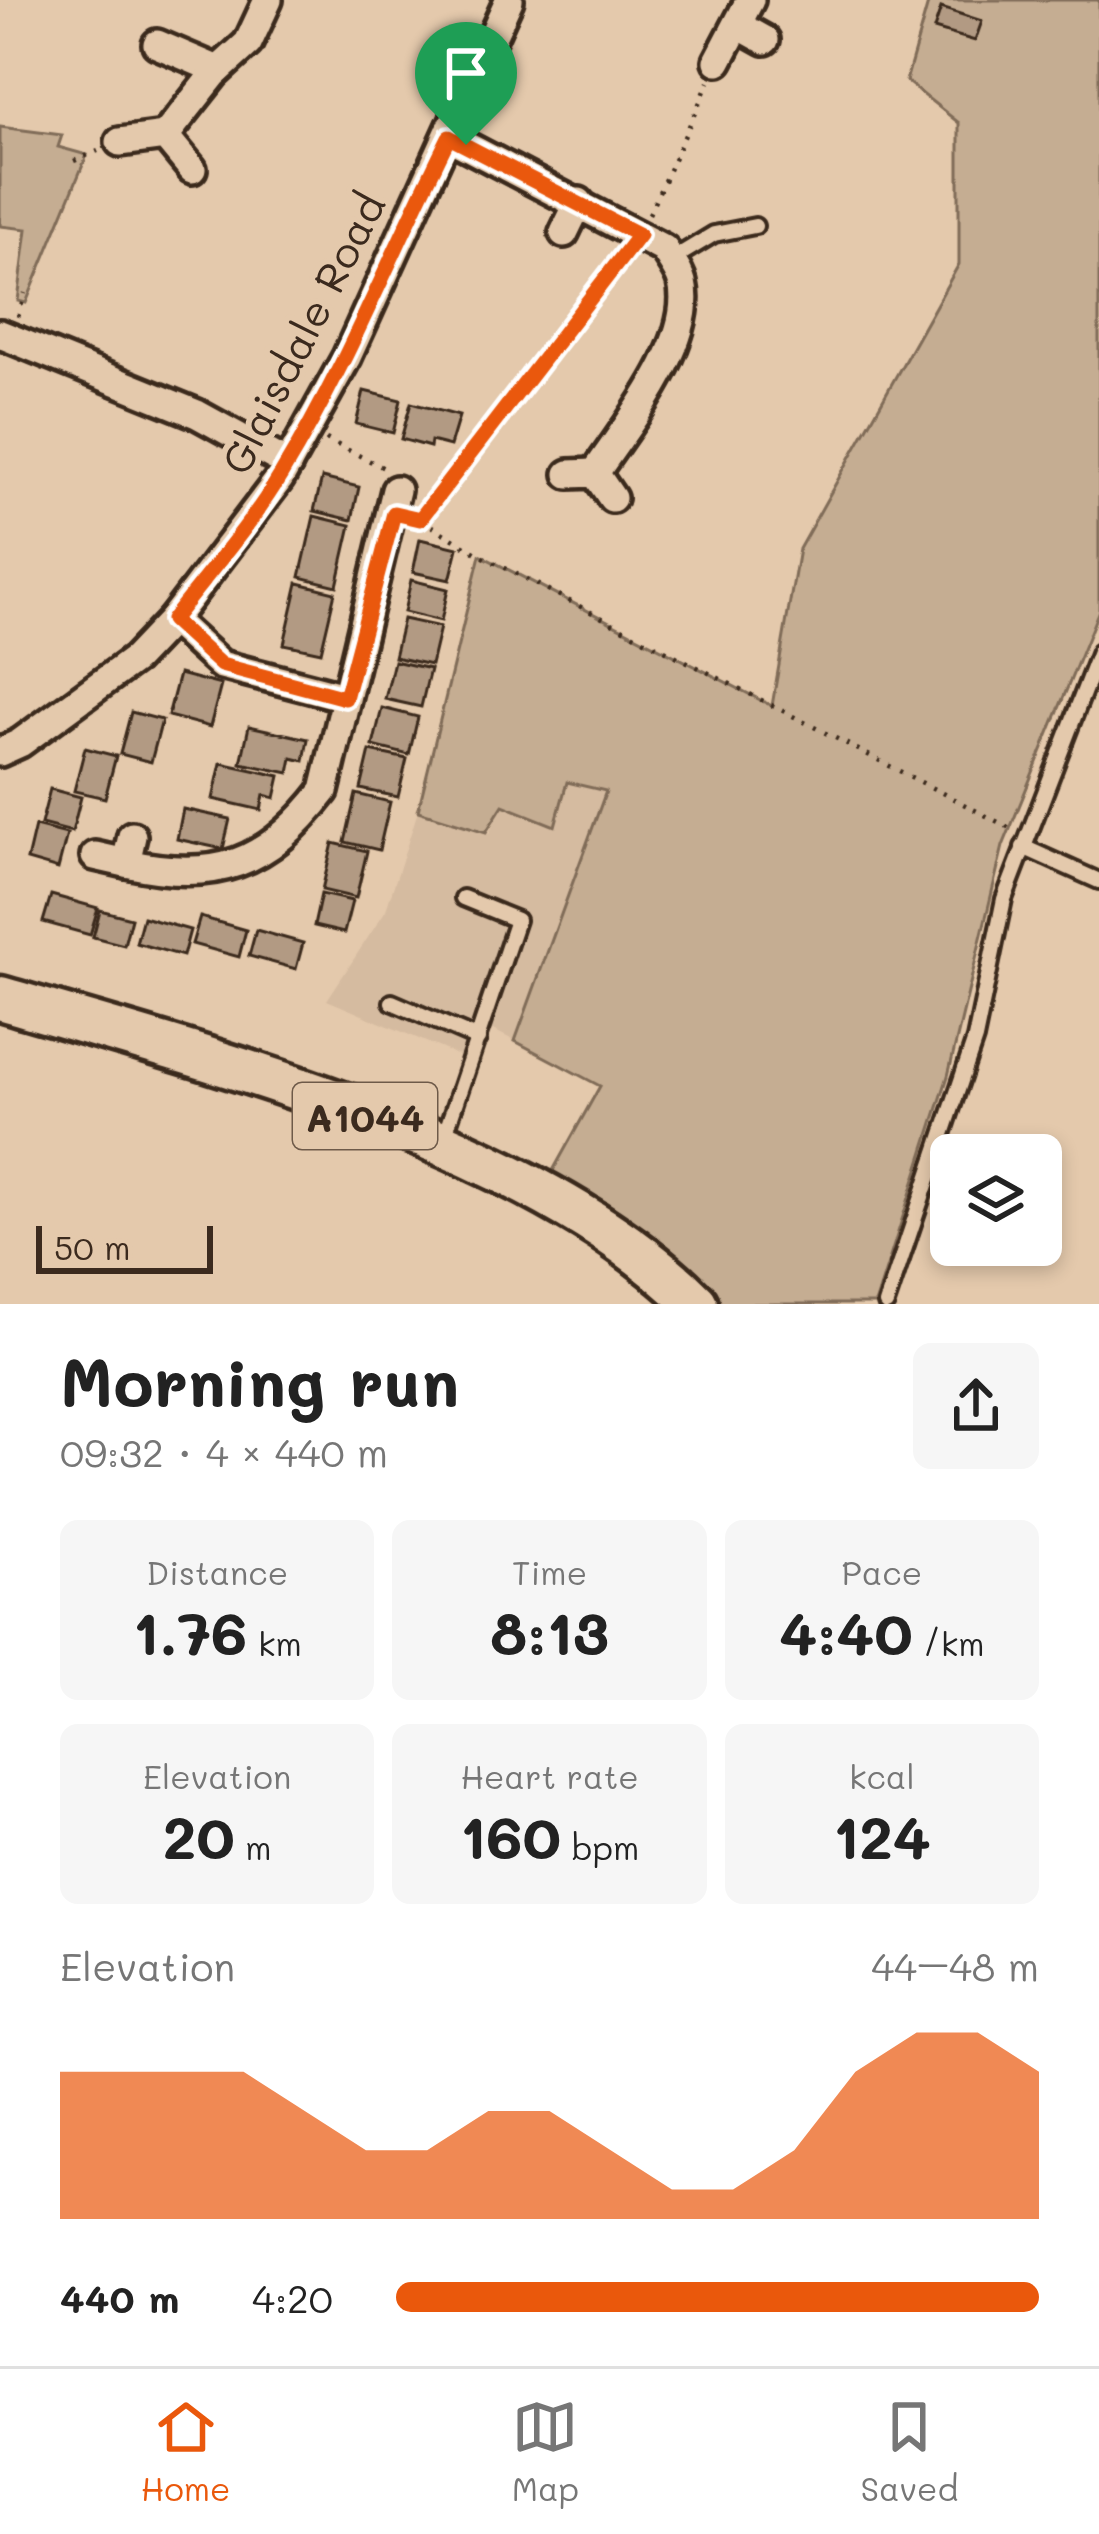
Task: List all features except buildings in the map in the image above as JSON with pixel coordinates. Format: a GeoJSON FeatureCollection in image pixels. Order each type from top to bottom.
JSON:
{"type":"FeatureCollection","features":[{"type":"Feature","properties":{"kind":"main road","name":"A1044"},"geometry":{"type":"LineString","coordinates":[[0,998],[270,1082],[441,1145],[592,1222],[647,1260],[696,1304]]}},
{"type":"Feature","properties":{"kind":"street"},"geometry":{"type":"LineString","coordinates":[[120,142],[165,136],[218,70],[248,43],[268,0]]}},
{"type":"Feature","properties":{"kind":"street","name":"Glaisdale Road"},"geometry":{"type":"LineString","coordinates":[[0,752],[20,743],[135,659],[172,620],[288,464],[347,357],[508,0]]}},
{"type":"Feature","properties":{"kind":"street"},"geometry":{"type":"LineString","coordinates":[[718,61],[744,13],[765,40]]}},
{"type":"Feature","properties":{"kind":"street"},"geometry":{"type":"LineString","coordinates":[[157,44],[218,70]]}},
{"type":"Feature","properties":{"kind":"street"},"geometry":{"type":"LineString","coordinates":[[165,136],[192,169]]}},
{"type":"Feature","properties":{"kind":"street"},"geometry":{"type":"LineString","coordinates":[[449,137],[664,249],[681,277],[685,307],[652,387],[582,474],[612,498]]}},
{"type":"Feature","properties":{"kind":"street"},"geometry":{"type":"LineString","coordinates":[[564,233],[578,202]]}},
{"type":"Feature","properties":{"kind":"street"},"geometry":{"type":"LineString","coordinates":[[0,334],[197,414],[288,464]]}},
{"type":"Feature","properties":{"kind":"street"},"geometry":{"type":"LineString","coordinates":[[95,856],[129,850],[175,874],[242,865],[295,828],[324,791],[345,698],[404,507]]}},
{"type":"Feature","properties":{"kind":"street"},"geometry":{"type":"LineString","coordinates":[[172,620],[221,665],[345,698]]}},
{"type":"Feature","properties":{"kind":"lane"},"geometry":{"type":"LineString","coordinates":[[670,260],[714,234],[755,226]]}},
{"type":"Feature","properties":{"kind":"lane"},"geometry":{"type":"LineString","coordinates":[[886,1304],[974,1039],[1004,899],[1099,652]]}},
{"type":"Feature","properties":{"kind":"lane"},"geometry":{"type":"LineString","coordinates":[[1026,842],[1099,881]]}},
{"type":"Feature","properties":{"kind":"lane"},"geometry":{"type":"LineString","coordinates":[[441,1145],[517,920],[463,898]]}},
{"type":"Feature","properties":{"kind":"lane"},"geometry":{"type":"LineString","coordinates":[[392,1002],[478,1040]]}},
{"type":"Feature","properties":{"kind":"path"},"geometry":{"type":"LineString","coordinates":[[404,507],[639,235],[718,61]]}},
{"type":"Feature","properties":{"kind":"path"},"geometry":{"type":"LineString","coordinates":[[306,430],[385,468],[404,507],[480,555],[1026,842]]}},
{"type":"Feature","properties":{"kind":"shaded area"},"geometry":{"type":"Polygon","coordinates":[[[929,0],[1099,0],[1099,610],[1003,846],[948,1076],[875,1304],[720,1304],[646,1236],[550,1176],[600,1086],[515,1041],[606,791],[567,782],[555,826],[503,805],[486,832],[418,811],[480,555],[772,706],[799,549],[959,264],[959,123],[906,81],[929,0]]]}},
{"type":"Feature","properties":{"kind":"shaded area"},"geometry":{"type":"Polygon","coordinates":[[[0,127],[62,135],[58,147],[87,155],[26,303],[18,301],[27,229],[0,226],[0,127]]]}},
{"type":"Feature","properties":{"kind":"shaded area"},"geometry":{"type":"Polygon","coordinates":[[[567,782],[606,791],[515,1041],[483,1025],[471,1061],[327,1000],[386,910],[418,811],[489,833],[503,805],[567,782]]]}},
{"type":"Feature","properties":{"kind":"route"},"geometry":{"type":"LineString","coordinates":[[449,137],[466,145],[639,235],[420,519],[394,513],[345,698],[221,665],[172,620],[288,464],[347,357],[391,252],[449,137]]}}]}
